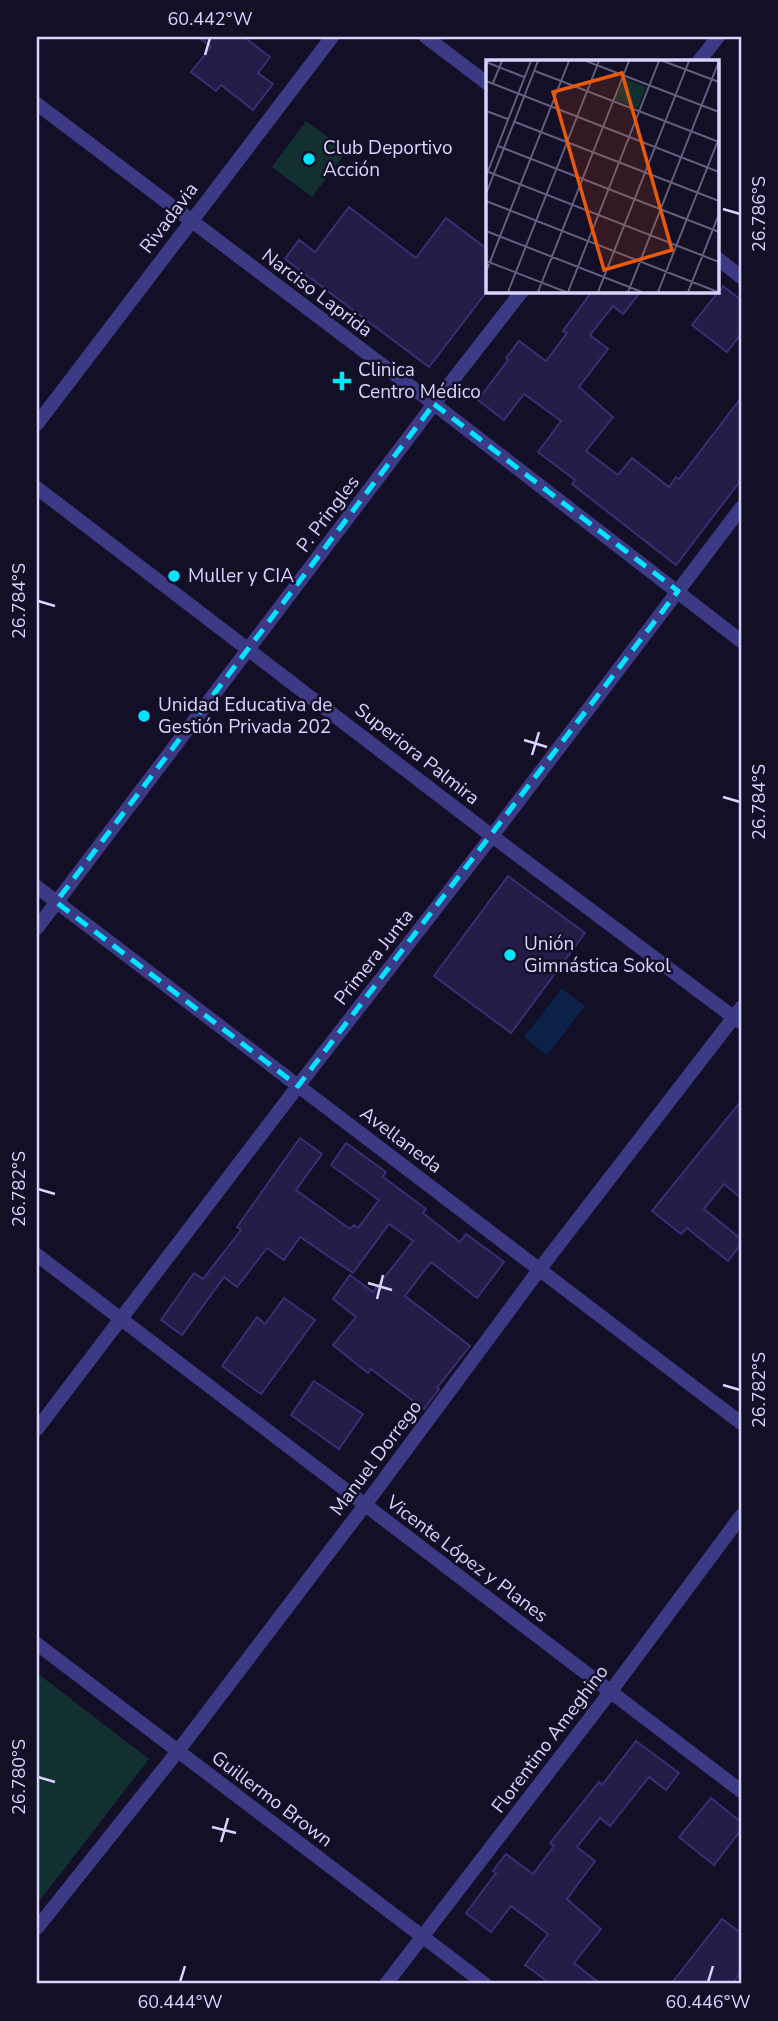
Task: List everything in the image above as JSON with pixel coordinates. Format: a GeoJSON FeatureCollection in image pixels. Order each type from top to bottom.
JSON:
{"type":"FeatureCollection","features":[{"type":"Feature","properties":{"kind":"street","name":"Rivadavia"},"geometry":{"type":"LineString","coordinates":[[37,424],[332,37]]}},
{"type":"Feature","properties":{"kind":"street"},"geometry":{"type":"LineString","coordinates":[[426,37],[486,82]]}},
{"type":"Feature","properties":{"kind":"street"},"geometry":{"type":"LineString","coordinates":[[700,60],[718,37]]}},
{"type":"Feature","properties":{"kind":"street","name":"Narciso Laprida"},"geometry":{"type":"LineString","coordinates":[[37,104],[434,404],[741,641]]}},
{"type":"Feature","properties":{"kind":"street"},"geometry":{"type":"LineString","coordinates":[[718,259],[741,277]]}},
{"type":"Feature","properties":{"kind":"street","name":"P. Pringles"},"geometry":{"type":"LineString","coordinates":[[37,928],[521,292]]}},
{"type":"Feature","properties":{"kind":"street","name":"Superiora Palmira"},"geometry":{"type":"LineString","coordinates":[[37,488],[492,836],[739,1016]]}},
{"type":"Feature","properties":{"kind":"street","name":"Primera Junta"},"geometry":{"type":"LineString","coordinates":[[37,1429],[741,508]]}},
{"type":"Feature","properties":{"kind":"street","name":"Avellaneda"},"geometry":{"type":"LineString","coordinates":[[37,887],[741,1423]]}},
{"type":"Feature","properties":{"kind":"street","name":"Manuel Dorrego"},"geometry":{"type":"LineString","coordinates":[[37,1928],[178,1751],[539,1270],[739,1016]]}},
{"type":"Feature","properties":{"kind":"street","name":"Vicente López y Planes"},"geometry":{"type":"LineString","coordinates":[[37,1255],[741,1791]]}},
{"type":"Feature","properties":{"kind":"street","name":"Florentino Ameghino"},"geometry":{"type":"LineString","coordinates":[[386,1984],[611,1691],[741,1516]]}},
{"type":"Feature","properties":{"kind":"street","name":"Guillermo Brown"},"geometry":{"type":"LineString","coordinates":[[37,1644],[485,1984]]}},
{"type":"Feature","properties":{"kind":"highlighted area"},"geometry":{"type":"Polygon","coordinates":[[[434,404],[678,591],[298,1086],[56,902],[434,404]]]}},
{"type":"Feature","properties":{"kind":"green space","name":"Club Deportivo Acción"},"geometry":{"type":"Polygon","coordinates":[[[306,121],[347,151],[312,197],[272,167],[306,121]]]}},
{"type":"Feature","properties":{"kind":"green space"},"geometry":{"type":"Polygon","coordinates":[[[37,1673],[149,1759],[37,1904],[37,1673]]]}},
{"type":"Feature","properties":{"kind":"water"},"geometry":{"type":"Polygon","coordinates":[[[562,989],[585,1006],[547,1055],[524,1037],[562,989]]]}},
{"type":"Feature","properties":{"kind":"building"},"geometry":{"type":"Polygon","coordinates":[[[198,37],[244,37],[270,57],[258,73],[273,84],[253,110],[221,85],[216,91],[191,72],[211,47],[198,37]]]}},
{"type":"Feature","properties":{"kind":"building"},"geometry":{"type":"Polygon","coordinates":[[[349,207],[416,258],[446,218],[486,248],[486,292],[429,367],[285,259],[299,240],[315,252],[349,207]]]}},
{"type":"Feature","properties":{"kind":"building"},"geometry":{"type":"Polygon","coordinates":[[[723,286],[741,300],[741,334],[727,352],[692,325],[723,286]]]}},
{"type":"Feature","properties":{"kind":"building"},"geometry":{"type":"Polygon","coordinates":[[[592,292],[640,292],[623,314],[613,306],[590,335],[608,349],[579,387],[613,417],[586,451],[618,475],[632,458],[669,487],[676,477],[679,479],[741,398],[741,480],[676,565],[572,484],[575,480],[538,452],[561,421],[524,394],[504,420],[478,400],[519,341],[546,361],[567,333],[563,331],[592,292]]]}},
{"type":"Feature","properties":{"kind":"building","name":"Unión Gimnástica Sokol"},"geometry":{"type":"Polygon","coordinates":[[[508,876],[585,933],[511,1033],[434,976],[508,876]]]}},
{"type":"Feature","properties":{"kind":"building"},"geometry":{"type":"Polygon","coordinates":[[[741,1101],[741,1198],[724,1184],[704,1209],[741,1239],[741,1244],[728,1261],[687,1228],[681,1234],[652,1211],[741,1101]]]}},
{"type":"Feature","properties":{"kind":"building"},"geometry":{"type":"Polygon","coordinates":[[[300,1138],[322,1154],[296,1190],[350,1229],[354,1225],[358,1228],[379,1200],[331,1165],[346,1143],[386,1172],[383,1177],[426,1209],[423,1213],[460,1242],[466,1234],[504,1262],[477,1298],[431,1262],[405,1296],[470,1346],[424,1409],[371,1369],[368,1373],[333,1345],[356,1317],[333,1299],[350,1275],[373,1292],[413,1241],[389,1224],[353,1273],[300,1237],[284,1260],[267,1248],[237,1287],[224,1277],[182,1335],[161,1320],[194,1273],[203,1279],[241,1230],[237,1227],[300,1138]]]}},
{"type":"Feature","properties":{"kind":"building"},"geometry":{"type":"Polygon","coordinates":[[[284,1298],[315,1320],[261,1394],[222,1366],[257,1317],[265,1324],[284,1298]]]}},
{"type":"Feature","properties":{"kind":"building"},"geometry":{"type":"Polygon","coordinates":[[[314,1381],[363,1414],[339,1449],[291,1415],[314,1381]]]}},
{"type":"Feature","properties":{"kind":"building"},"geometry":{"type":"Polygon","coordinates":[[[636,1741],[679,1773],[666,1790],[649,1777],[610,1826],[600,1818],[577,1847],[595,1861],[567,1899],[601,1929],[574,1963],[601,1984],[551,1984],[525,1965],[548,1934],[511,1906],[491,1932],[466,1913],[496,1873],[493,1871],[506,1854],[533,1874],[554,1846],[550,1843],[599,1782],[602,1785],[636,1741]]]}},
{"type":"Feature","properties":{"kind":"building"},"geometry":{"type":"Polygon","coordinates":[[[711,1798],[741,1822],[741,1830],[714,1865],[679,1837],[711,1798]]]}},
{"type":"Feature","properties":{"kind":"building"},"geometry":{"type":"Polygon","coordinates":[[[722,1919],[741,1933],[741,1972],[732,1984],[671,1984],[722,1919]]]}},
{"type":"Feature","properties":{"kind":"place","name":"Club Deportivo Acción"},"geometry":{"type":"Point","coordinates":[309,159]}},
{"type":"Feature","properties":{"kind":"place","name":"Clinica Centro Médico"},"geometry":{"type":"Point","coordinates":[342,381]}},
{"type":"Feature","properties":{"kind":"place","name":"Muller y CIA"},"geometry":{"type":"Point","coordinates":[174,576]}},
{"type":"Feature","properties":{"kind":"place","name":"Unidad Educativa de Gestión Privada 202"},"geometry":{"type":"Point","coordinates":[144,716]}},
{"type":"Feature","properties":{"kind":"place","name":"Unión Gimnástica Sokol"},"geometry":{"type":"Point","coordinates":[510,955]}}]}
